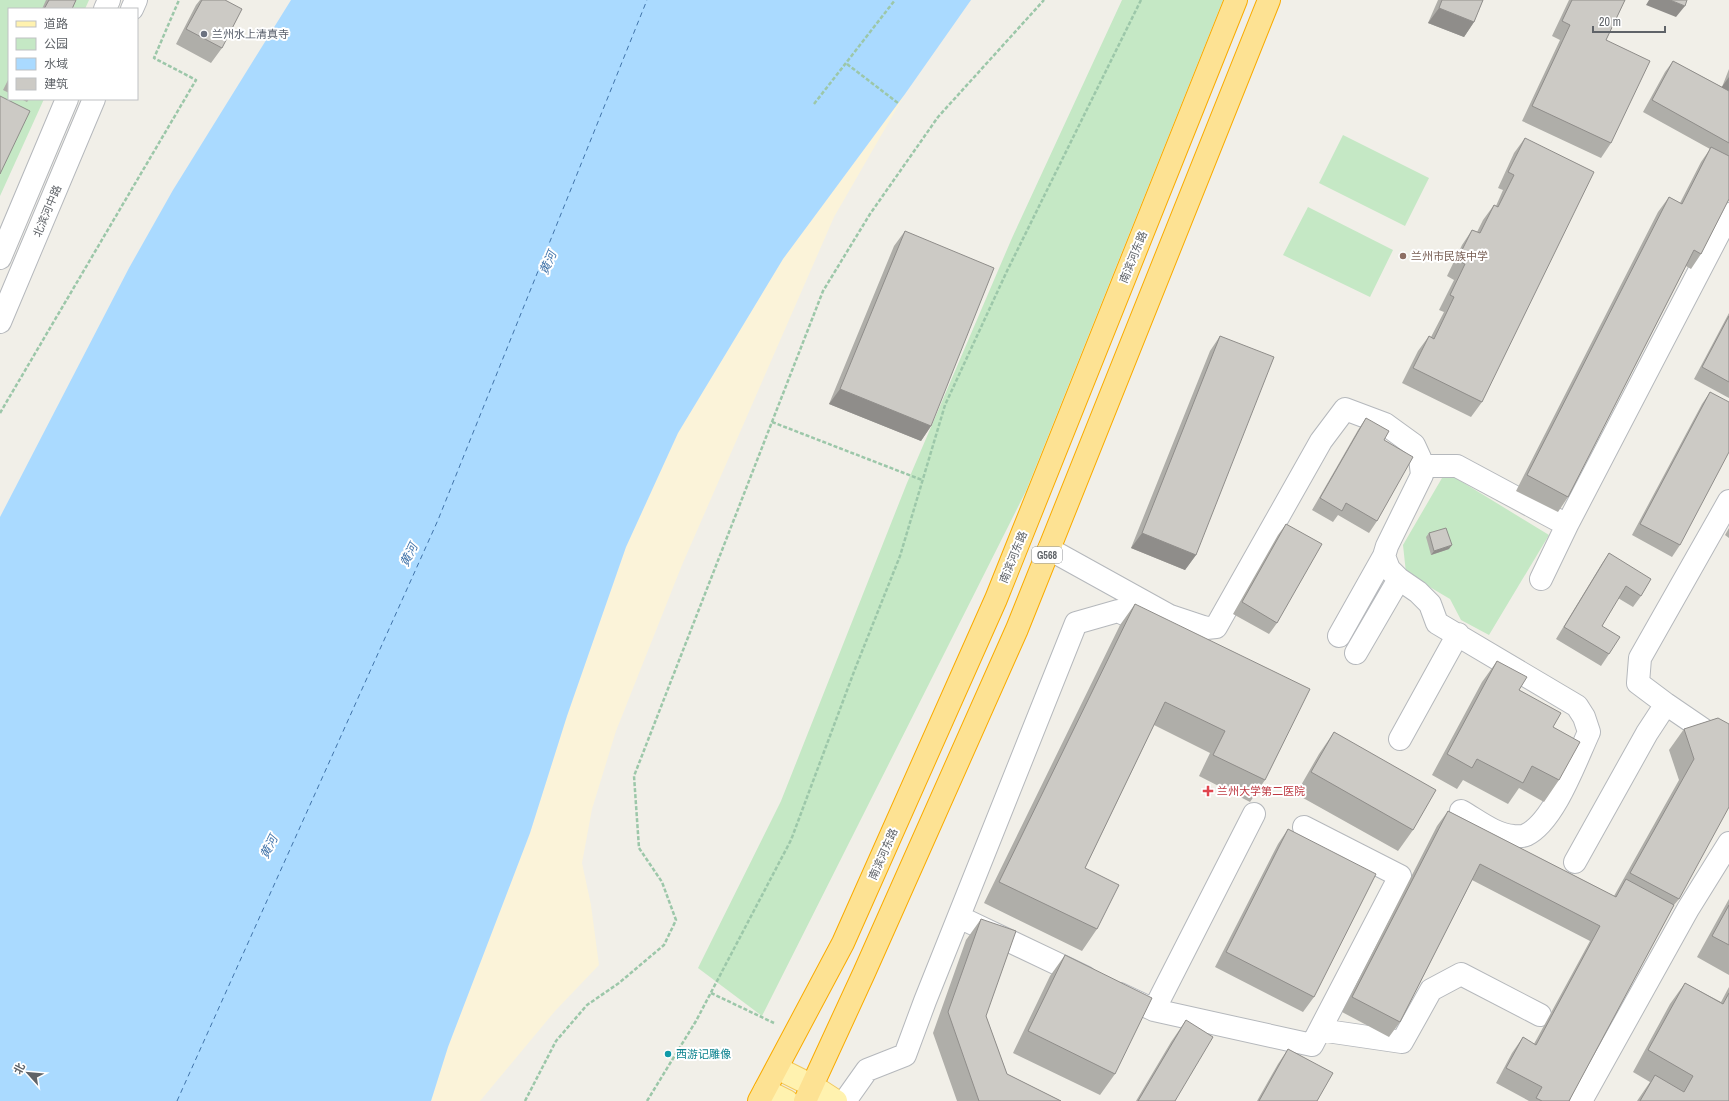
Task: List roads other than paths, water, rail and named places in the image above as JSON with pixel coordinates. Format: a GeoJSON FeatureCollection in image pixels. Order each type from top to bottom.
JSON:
{"type":"FeatureCollection","features":[{"type":"Feature","properties":{"kind":"highway","name":"南滨河东路"},"geometry":{"type":"LineString","coordinates":[[762,1098],[776,1068],[844,943],[996,599],[1236,0]]}},
{"type":"Feature","properties":{"kind":"highway","name":"G568"},"geometry":{"type":"LineString","coordinates":[[809,1094],[1017,629],[1269,0]]}},
{"type":"Feature","properties":{"kind":"main road"},"geometry":{"type":"LineString","coordinates":[[776,1068],[809,1094],[836,1101]]}},
{"type":"Feature","properties":{"kind":"main road"},"geometry":{"type":"LineString","coordinates":[[762,1098],[787,1101]]}},
{"type":"Feature","properties":{"kind":"street"},"geometry":{"type":"LineString","coordinates":[[0,258],[67,100]]}},
{"type":"Feature","properties":{"kind":"street","name":"北滨河中路"},"geometry":{"type":"LineString","coordinates":[[0,322],[94,100]]}},
{"type":"Feature","properties":{"kind":"street"},"geometry":{"type":"LineString","coordinates":[[1541,579],[1567,525],[1729,214]]}},
{"type":"Feature","properties":{"kind":"street"},"geometry":{"type":"LineString","coordinates":[[1049,549],[1170,616],[1206,628],[1216,627],[1321,441],[1345,409],[1385,424],[1414,445],[1420,458],[1422,475],[1387,546],[1384,556],[1338,636]]}},
{"type":"Feature","properties":{"kind":"street"},"geometry":{"type":"LineString","coordinates":[[1421,466],[1457,466],[1567,525]]}},
{"type":"Feature","properties":{"kind":"street"},"geometry":{"type":"LineString","coordinates":[[1729,501],[1640,658],[1638,683],[1729,747]]}},
{"type":"Feature","properties":{"kind":"street"},"geometry":{"type":"LineString","coordinates":[[1384,556],[1389,569],[1399,579],[1418,592],[1430,604],[1438,623],[1577,706],[1584,717],[1589,732],[1555,805],[1535,829],[1524,836],[1512,836],[1497,831],[1461,812]]}},
{"type":"Feature","properties":{"kind":"street"},"geometry":{"type":"LineString","coordinates":[[1356,653],[1399,579]]}},
{"type":"Feature","properties":{"kind":"street"},"geometry":{"type":"LineString","coordinates":[[845,1101],[867,1070],[905,1055],[1076,622],[1118,611],[1162,632]]}},
{"type":"Feature","properties":{"kind":"street"},"geometry":{"type":"LineString","coordinates":[[1400,739],[1458,634]]}},
{"type":"Feature","properties":{"kind":"street"},"geometry":{"type":"LineString","coordinates":[[1575,862],[1646,733],[1666,704]]}},
{"type":"Feature","properties":{"kind":"street"},"geometry":{"type":"LineString","coordinates":[[1154,1010],[1254,814]]}},
{"type":"Feature","properties":{"kind":"street"},"geometry":{"type":"LineString","coordinates":[[959,917],[1154,1010],[1312,1045],[1400,876],[1304,827]]}},
{"type":"Feature","properties":{"kind":"street"},"geometry":{"type":"LineString","coordinates":[[1581,1101],[1688,909],[1729,843]]}},
{"type":"Feature","properties":{"kind":"street"},"geometry":{"type":"LineString","coordinates":[[1320,1030],[1402,1042],[1430,990],[1462,974],[1540,1015]]}},
{"type":"Feature","properties":{"kind":"water","name":"黄河"},"geometry":{"type":"Polygon","coordinates":[[[291,0],[971,0],[905,94],[783,259],[678,433],[626,547],[567,716],[530,833],[448,1047],[431,1101],[0,1101],[0,517],[129,268],[173,190],[291,0]]]}},
{"type":"Feature","properties":{"kind":"place","name":"兰州水上清真寺"},"geometry":{"type":"Point","coordinates":[204,34]}},
{"type":"Feature","properties":{"kind":"place","name":"兰州市民族中学"},"geometry":{"type":"Point","coordinates":[1403,256]}},
{"type":"Feature","properties":{"kind":"place","name":"兰州大学第二医院"},"geometry":{"type":"Point","coordinates":[1208,791]}},
{"type":"Feature","properties":{"kind":"place","name":"西游记雕像"},"geometry":{"type":"Point","coordinates":[668,1054]}}]}
